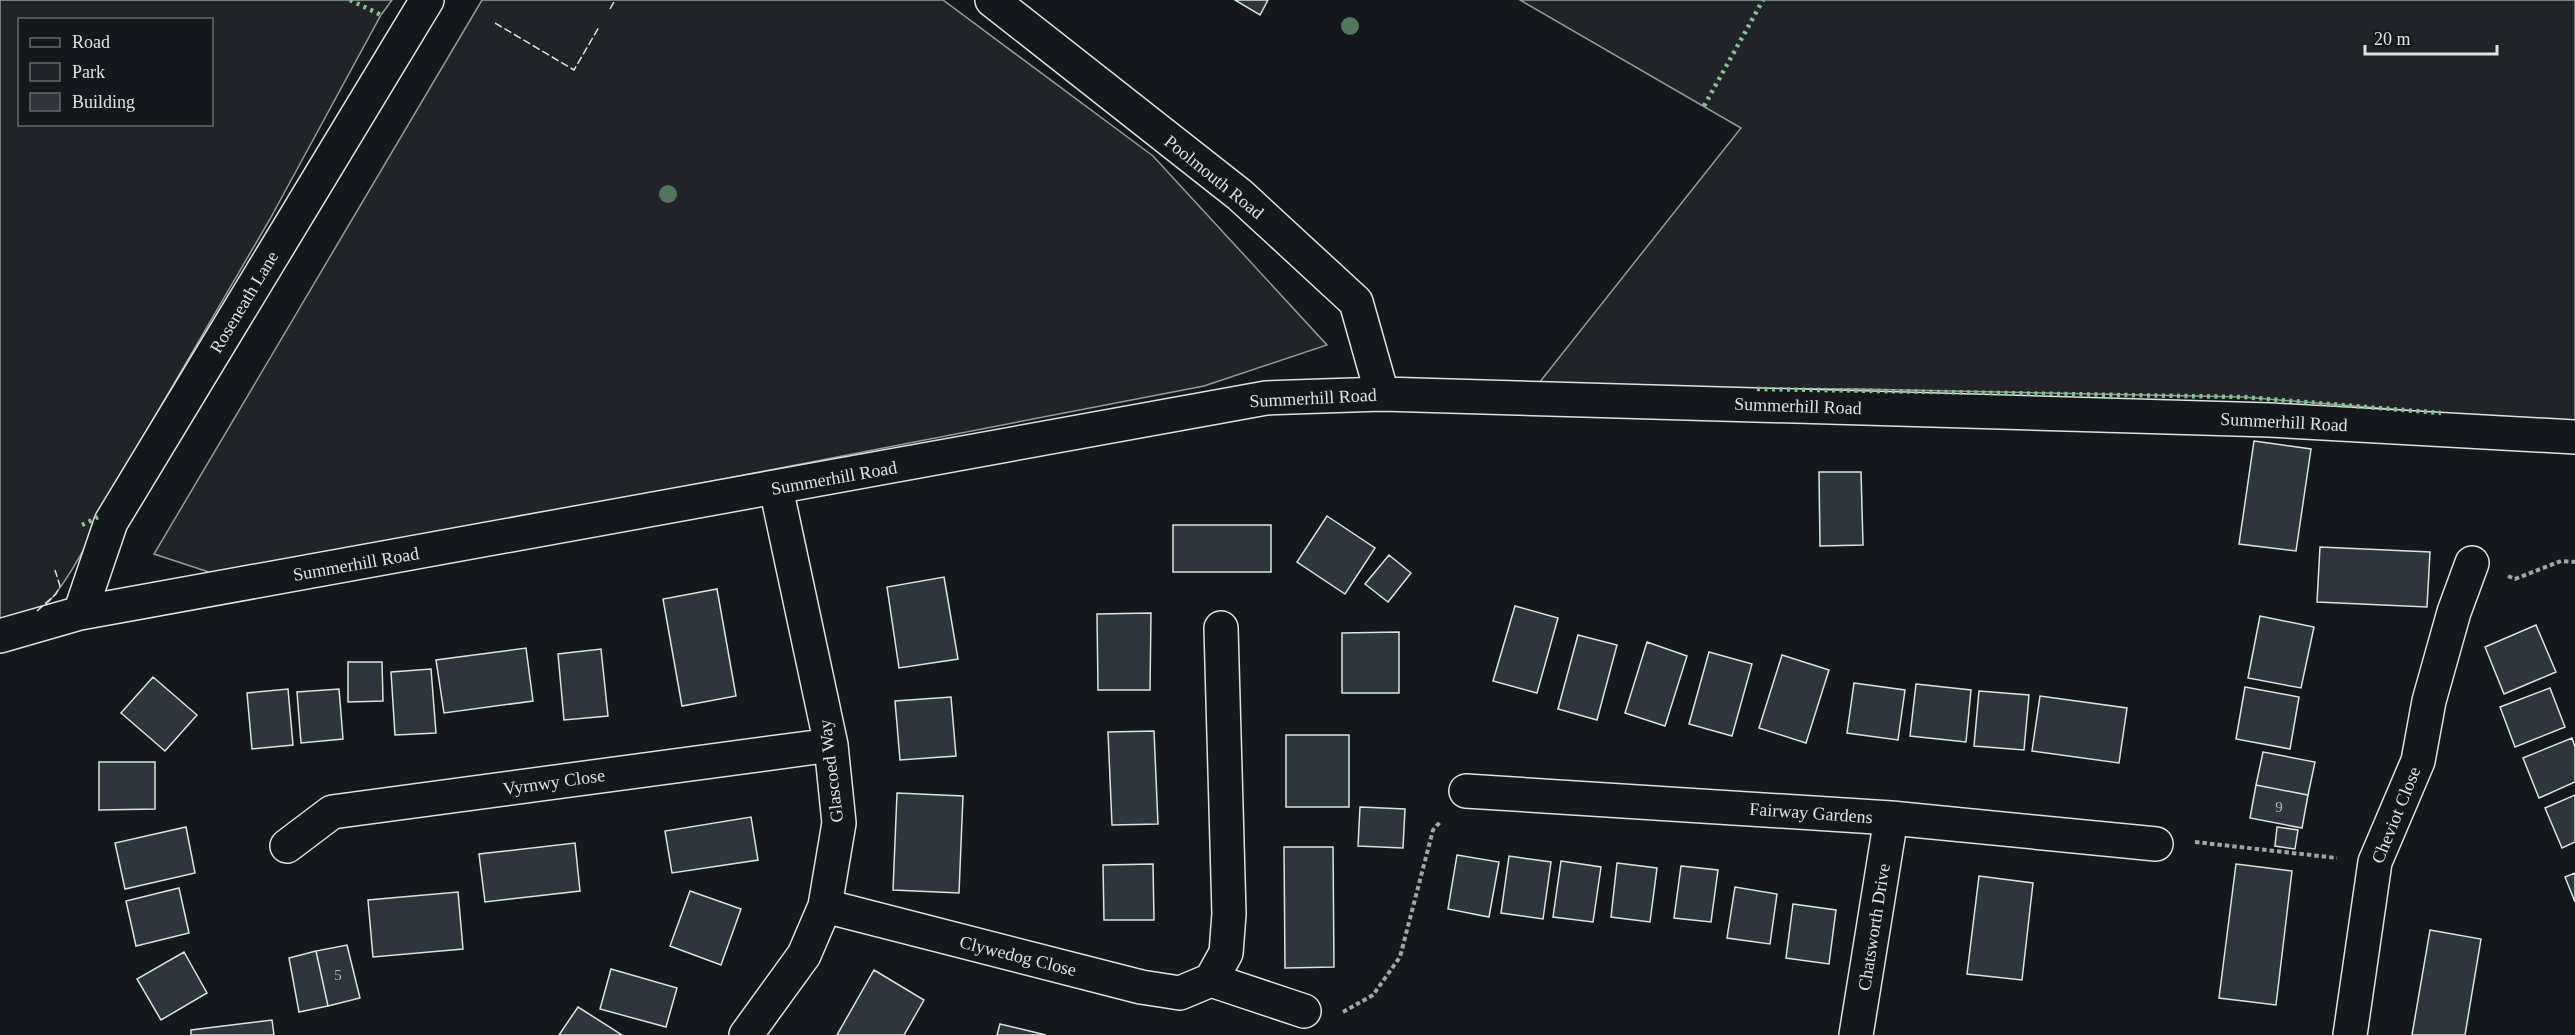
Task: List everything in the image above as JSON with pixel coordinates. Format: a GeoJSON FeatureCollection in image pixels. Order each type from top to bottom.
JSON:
{"type":"FeatureCollection","features":[{"type":"Feature","properties":{"kind":"street","name":"Roseneath Lane"},"geometry":{"type":"LineString","coordinates":[[80,613],[111,522],[427,0]]}},
{"type":"Feature","properties":{"kind":"street","name":"Poolmouth Road"},"geometry":{"type":"LineString","coordinates":[[992,0],[1240,195],[1356,302],[1382,394]]}},
{"type":"Feature","properties":{"kind":"street","name":"Summerhill Road"},"geometry":{"type":"LineString","coordinates":[[0,636],[80,613],[1266,398],[1382,394],[2270,420],[2575,437]]}},
{"type":"Feature","properties":{"kind":"street","name":"Glascoed Way"},"geometry":{"type":"LineString","coordinates":[[746,1035],[804,955],[825,906],[839,823],[831,745],[776,488]]}},
{"type":"Feature","properties":{"kind":"street","name":"Cheviot Close"},"geometry":{"type":"LineString","coordinates":[[2350,1035],[2375,862],[2418,761],[2428,701],[2454,612],[2472,562]]}},
{"type":"Feature","properties":{"kind":"street"},"geometry":{"type":"LineString","coordinates":[[1221,628],[1229,914],[1226,953],[1211,980],[1304,1011]]}},
{"type":"Feature","properties":{"kind":"street","name":"Vyrnwy Close"},"geometry":{"type":"LineString","coordinates":[[287,846],[332,812],[831,745]]}},
{"type":"Feature","properties":{"kind":"street","name":"Fairway Gardens"},"geometry":{"type":"LineString","coordinates":[[1466,791],[1891,818],[2156,844]]}},
{"type":"Feature","properties":{"kind":"street","name":"Chatsworth Drive"},"geometry":{"type":"LineString","coordinates":[[1856,1035],[1891,818]]}},
{"type":"Feature","properties":{"kind":"street","name":"Clywedog Close"},"geometry":{"type":"LineString","coordinates":[[825,906],[1141,987],[1180,993],[1211,980]]}},
{"type":"Feature","properties":{"kind":"path"},"geometry":{"type":"LineString","coordinates":[[2472,562],[2515,579],[2561,561],[2575,562]]}},
{"type":"Feature","properties":{"kind":"path"},"geometry":{"type":"LineString","coordinates":[[1304,1011],[1325,1019],[1349,1010],[1373,995],[1400,957],[1433,830],[1466,791]]}},
{"type":"Feature","properties":{"kind":"path"},"geometry":{"type":"LineString","coordinates":[[2156,844],[2188,842],[2375,862]]}},
{"type":"Feature","properties":{"kind":"green space"},"geometry":{"type":"Polygon","coordinates":[[[0,0],[392,0],[381,15],[270,219],[116,483],[92,534],[68,576],[56,593],[32,615],[0,622],[0,0]]]}},
{"type":"Feature","properties":{"kind":"green space"},"geometry":{"type":"Polygon","coordinates":[[[482,0],[943,0],[1153,156],[1327,345],[1204,386],[221,576],[154,554],[482,0]]]}},
{"type":"Feature","properties":{"kind":"green space"},"geometry":{"type":"Polygon","coordinates":[[[1520,0],[2575,0],[2575,424],[2243,397],[1857,389],[1535,388],[1741,128],[1520,0]]]}},
{"type":"Feature","properties":{"kind":"building"},"geometry":{"type":"Polygon","coordinates":[[[1235,0],[1268,0],[1260,15],[1235,0]]]}},
{"type":"Feature","properties":{"kind":"building"},"geometry":{"type":"Polygon","coordinates":[[[2254,441],[2311,449],[2296,551],[2239,544],[2254,441]]]}},
{"type":"Feature","properties":{"kind":"building"},"geometry":{"type":"Polygon","coordinates":[[[1819,472],[1861,472],[1863,545],[1820,546],[1819,472]]]}},
{"type":"Feature","properties":{"kind":"building"},"geometry":{"type":"Polygon","coordinates":[[[1327,516],[1375,548],[1345,594],[1297,562],[1327,516]]]}},
{"type":"Feature","properties":{"kind":"building"},"geometry":{"type":"Polygon","coordinates":[[[1173,525],[1271,525],[1271,572],[1173,572],[1173,525]]]}},
{"type":"Feature","properties":{"kind":"building"},"geometry":{"type":"Polygon","coordinates":[[[2320,547],[2430,552],[2427,607],[2317,602],[2320,547]]]}},
{"type":"Feature","properties":{"kind":"building"},"geometry":{"type":"Polygon","coordinates":[[[1389,555],[1411,573],[1388,602],[1365,584],[1389,555]]]}},
{"type":"Feature","properties":{"kind":"building"},"geometry":{"type":"Polygon","coordinates":[[[944,577],[958,659],[899,668],[887,587],[944,577]]]}},
{"type":"Feature","properties":{"kind":"building"},"geometry":{"type":"Polygon","coordinates":[[[717,589],[736,696],[682,706],[663,599],[717,589]]]}},
{"type":"Feature","properties":{"kind":"building"},"geometry":{"type":"Polygon","coordinates":[[[1515,606],[1558,618],[1537,693],[1493,681],[1515,606]]]}},
{"type":"Feature","properties":{"kind":"building"},"geometry":{"type":"Polygon","coordinates":[[[1151,613],[1150,690],[1098,690],[1097,614],[1151,613]]]}},
{"type":"Feature","properties":{"kind":"building"},"geometry":{"type":"Polygon","coordinates":[[[2260,616],[2314,627],[2301,688],[2248,678],[2260,616]]]}},
{"type":"Feature","properties":{"kind":"building"},"geometry":{"type":"Polygon","coordinates":[[[2536,625],[2556,672],[2504,694],[2485,647],[2536,625]]]}},
{"type":"Feature","properties":{"kind":"building"},"geometry":{"type":"Polygon","coordinates":[[[1399,632],[1399,693],[1342,693],[1342,633],[1399,632]]]}},
{"type":"Feature","properties":{"kind":"building"},"geometry":{"type":"Polygon","coordinates":[[[1578,635],[1617,645],[1597,720],[1558,709],[1578,635]]]}},
{"type":"Feature","properties":{"kind":"building"},"geometry":{"type":"Polygon","coordinates":[[[1647,642],[1687,656],[1665,726],[1625,713],[1647,642]]]}},
{"type":"Feature","properties":{"kind":"building"},"geometry":{"type":"Polygon","coordinates":[[[526,648],[533,701],[444,713],[436,660],[526,648]]]}},
{"type":"Feature","properties":{"kind":"building"},"geometry":{"type":"Polygon","coordinates":[[[601,649],[608,716],[564,720],[558,654],[601,649]]]}},
{"type":"Feature","properties":{"kind":"building"},"geometry":{"type":"Polygon","coordinates":[[[1709,652],[1752,664],[1732,736],[1689,724],[1709,652]]]}},
{"type":"Feature","properties":{"kind":"building"},"geometry":{"type":"Polygon","coordinates":[[[1782,655],[1829,670],[1806,743],[1759,728],[1782,655]]]}},
{"type":"Feature","properties":{"kind":"building"},"geometry":{"type":"Polygon","coordinates":[[[348,662],[382,662],[383,701],[348,702],[348,662]]]}},
{"type":"Feature","properties":{"kind":"building"},"geometry":{"type":"Polygon","coordinates":[[[431,669],[436,733],[395,735],[391,672],[431,669]]]}},
{"type":"Feature","properties":{"kind":"building"},"geometry":{"type":"Polygon","coordinates":[[[153,677],[197,715],[165,751],[121,713],[153,677]]]}},
{"type":"Feature","properties":{"kind":"building"},"geometry":{"type":"Polygon","coordinates":[[[1854,683],[1905,690],[1898,740],[1847,733],[1854,683]]]}},
{"type":"Feature","properties":{"kind":"building"},"geometry":{"type":"Polygon","coordinates":[[[1916,684],[1971,690],[1966,742],[1910,736],[1916,684]]]}},
{"type":"Feature","properties":{"kind":"building"},"geometry":{"type":"Polygon","coordinates":[[[2245,687],[2299,697],[2290,749],[2236,739],[2245,687]]]}},
{"type":"Feature","properties":{"kind":"building"},"geometry":{"type":"Polygon","coordinates":[[[2550,688],[2565,727],[2515,747],[2500,707],[2550,688]]]}},
{"type":"Feature","properties":{"kind":"building"},"geometry":{"type":"Polygon","coordinates":[[[288,689],[293,745],[252,749],[247,693],[288,689]]]}},
{"type":"Feature","properties":{"kind":"building"},"geometry":{"type":"Polygon","coordinates":[[[339,689],[343,739],[301,743],[297,692],[339,689]]]}},
{"type":"Feature","properties":{"kind":"building"},"geometry":{"type":"Polygon","coordinates":[[[1979,691],[2029,695],[2024,750],[1974,746],[1979,691]]]}},
{"type":"Feature","properties":{"kind":"building"},"geometry":{"type":"Polygon","coordinates":[[[2040,696],[2127,708],[2119,763],[2032,751],[2040,696]]]}},
{"type":"Feature","properties":{"kind":"building"},"geometry":{"type":"Polygon","coordinates":[[[951,697],[956,756],[900,760],[895,701],[951,697]]]}},
{"type":"Feature","properties":{"kind":"building"},"geometry":{"type":"Polygon","coordinates":[[[1154,731],[1158,824],[1112,825],[1108,732],[1154,731]]]}},
{"type":"Feature","properties":{"kind":"building"},"geometry":{"type":"Polygon","coordinates":[[[1286,735],[1349,735],[1349,807],[1286,807],[1286,735]]]}},
{"type":"Feature","properties":{"kind":"building"},"geometry":{"type":"Polygon","coordinates":[[[2572,738],[2575,747],[2575,782],[2539,798],[2523,758],[2572,738]]]}},
{"type":"Feature","properties":{"kind":"building"},"geometry":{"type":"Polygon","coordinates":[[[2263,752],[2315,762],[2308,795],[2256,785],[2263,752]]]}},
{"type":"Feature","properties":{"kind":"building"},"geometry":{"type":"Polygon","coordinates":[[[99,762],[155,762],[155,809],[99,810],[99,762]]]}},
{"type":"Feature","properties":{"kind":"building"},"geometry":{"type":"Polygon","coordinates":[[[2256,785],[2308,795],[2302,828],[2250,818],[2256,785]]]}},
{"type":"Feature","properties":{"kind":"building"},"geometry":{"type":"Polygon","coordinates":[[[897,793],[963,796],[959,893],[893,890],[897,793]]]}},
{"type":"Feature","properties":{"kind":"building"},"geometry":{"type":"Polygon","coordinates":[[[2575,795],[2575,842],[2562,848],[2545,808],[2575,795]]]}},
{"type":"Feature","properties":{"kind":"building"},"geometry":{"type":"Polygon","coordinates":[[[1360,807],[1405,809],[1403,848],[1358,846],[1360,807]]]}},
{"type":"Feature","properties":{"kind":"building"},"geometry":{"type":"Polygon","coordinates":[[[751,817],[758,860],[672,873],[665,831],[751,817]]]}},
{"type":"Feature","properties":{"kind":"building"},"geometry":{"type":"Polygon","coordinates":[[[186,827],[195,873],[125,889],[115,843],[186,827]]]}},
{"type":"Feature","properties":{"kind":"building"},"geometry":{"type":"Polygon","coordinates":[[[2277,827],[2298,830],[2295,849],[2275,846],[2277,827]]]}},
{"type":"Feature","properties":{"kind":"building"},"geometry":{"type":"Polygon","coordinates":[[[575,843],[580,891],[485,902],[479,854],[575,843]]]}},
{"type":"Feature","properties":{"kind":"building"},"geometry":{"type":"Polygon","coordinates":[[[1284,847],[1333,847],[1334,967],[1285,968],[1284,847]]]}},
{"type":"Feature","properties":{"kind":"building"},"geometry":{"type":"Polygon","coordinates":[[[1457,855],[1499,862],[1489,917],[1448,909],[1457,855]]]}},
{"type":"Feature","properties":{"kind":"building"},"geometry":{"type":"Polygon","coordinates":[[[1509,856],[1551,862],[1543,919],[1501,913],[1509,856]]]}},
{"type":"Feature","properties":{"kind":"building"},"geometry":{"type":"Polygon","coordinates":[[[1561,861],[1601,867],[1593,922],[1553,917],[1561,861]]]}},
{"type":"Feature","properties":{"kind":"building"},"geometry":{"type":"Polygon","coordinates":[[[1617,863],[1657,868],[1650,922],[1611,917],[1617,863]]]}},
{"type":"Feature","properties":{"kind":"building"},"geometry":{"type":"Polygon","coordinates":[[[1153,864],[1154,920],[1104,920],[1103,865],[1153,864]]]}},
{"type":"Feature","properties":{"kind":"building"},"geometry":{"type":"Polygon","coordinates":[[[2236,864],[2292,871],[2276,1005],[2219,998],[2236,864]]]}},
{"type":"Feature","properties":{"kind":"building"},"geometry":{"type":"Polygon","coordinates":[[[1681,866],[1718,870],[1711,922],[1674,918],[1681,866]]]}},
{"type":"Feature","properties":{"kind":"building"},"geometry":{"type":"Polygon","coordinates":[[[2575,873],[2575,902],[2565,877],[2575,873]]]}},
{"type":"Feature","properties":{"kind":"building"},"geometry":{"type":"Polygon","coordinates":[[[1979,876],[2033,883],[2022,980],[1967,974],[1979,876]]]}},
{"type":"Feature","properties":{"kind":"building"},"geometry":{"type":"Polygon","coordinates":[[[1735,887],[1777,894],[1770,944],[1727,938],[1735,887]]]}},
{"type":"Feature","properties":{"kind":"building"},"geometry":{"type":"Polygon","coordinates":[[[179,888],[189,933],[136,946],[126,901],[179,888]]]}},
{"type":"Feature","properties":{"kind":"building"},"geometry":{"type":"Polygon","coordinates":[[[690,891],[741,909],[721,965],[670,946],[690,891]]]}},
{"type":"Feature","properties":{"kind":"building"},"geometry":{"type":"Polygon","coordinates":[[[458,892],[463,949],[373,957],[368,900],[458,892]]]}},
{"type":"Feature","properties":{"kind":"building"},"geometry":{"type":"Polygon","coordinates":[[[1793,904],[1836,910],[1829,964],[1786,958],[1793,904]]]}},
{"type":"Feature","properties":{"kind":"building"},"geometry":{"type":"Polygon","coordinates":[[[2430,930],[2481,939],[2465,1035],[2412,1035],[2430,930]]]}},
{"type":"Feature","properties":{"kind":"building"},"geometry":{"type":"Polygon","coordinates":[[[347,945],[360,998],[328,1006],[316,951],[347,945]]]}},
{"type":"Feature","properties":{"kind":"building"},"geometry":{"type":"Polygon","coordinates":[[[316,951],[328,1006],[299,1012],[289,958],[316,951]]]}},
{"type":"Feature","properties":{"kind":"building"},"geometry":{"type":"Polygon","coordinates":[[[184,952],[207,993],[161,1020],[137,979],[184,952]]]}},
{"type":"Feature","properties":{"kind":"building"},"geometry":{"type":"Polygon","coordinates":[[[611,969],[677,988],[666,1027],[600,1009],[611,969]]]}},
{"type":"Feature","properties":{"kind":"building"},"geometry":{"type":"Polygon","coordinates":[[[874,970],[924,1000],[904,1035],[837,1035],[874,970]]]}},
{"type":"Feature","properties":{"kind":"building"},"geometry":{"type":"Polygon","coordinates":[[[578,1007],[622,1035],[559,1035],[578,1007]]]}},
{"type":"Feature","properties":{"kind":"building"},"geometry":{"type":"Polygon","coordinates":[[[272,1020],[274,1035],[191,1035],[191,1030],[272,1020]]]}},
{"type":"Feature","properties":{"kind":"building"},"geometry":{"type":"Polygon","coordinates":[[[1000,1024],[1046,1035],[997,1035],[1000,1024]]]}},
{"type":"Feature","properties":{"kind":"hedge"},"geometry":{"type":"LineString","coordinates":[[350,0],[381,15]]}},
{"type":"Feature","properties":{"kind":"hedge"},"geometry":{"type":"LineString","coordinates":[[1704,106],[1763,0]]}},
{"type":"Feature","properties":{"kind":"hedge"},"geometry":{"type":"LineString","coordinates":[[1757,389],[2243,397],[2441,413]]}},
{"type":"Feature","properties":{"kind":"hedge"},"geometry":{"type":"LineString","coordinates":[[82,525],[98,517]]}},
{"type":"Feature","properties":{"kind":"fence"},"geometry":{"type":"LineString","coordinates":[[610,9],[615,0]]}},
{"type":"Feature","properties":{"kind":"fence"},"geometry":{"type":"LineString","coordinates":[[495,23],[574,70],[599,27]]}},
{"type":"Feature","properties":{"kind":"fence"},"geometry":{"type":"LineString","coordinates":[[37,611],[56,594],[60,586],[55,570]]}}]}
